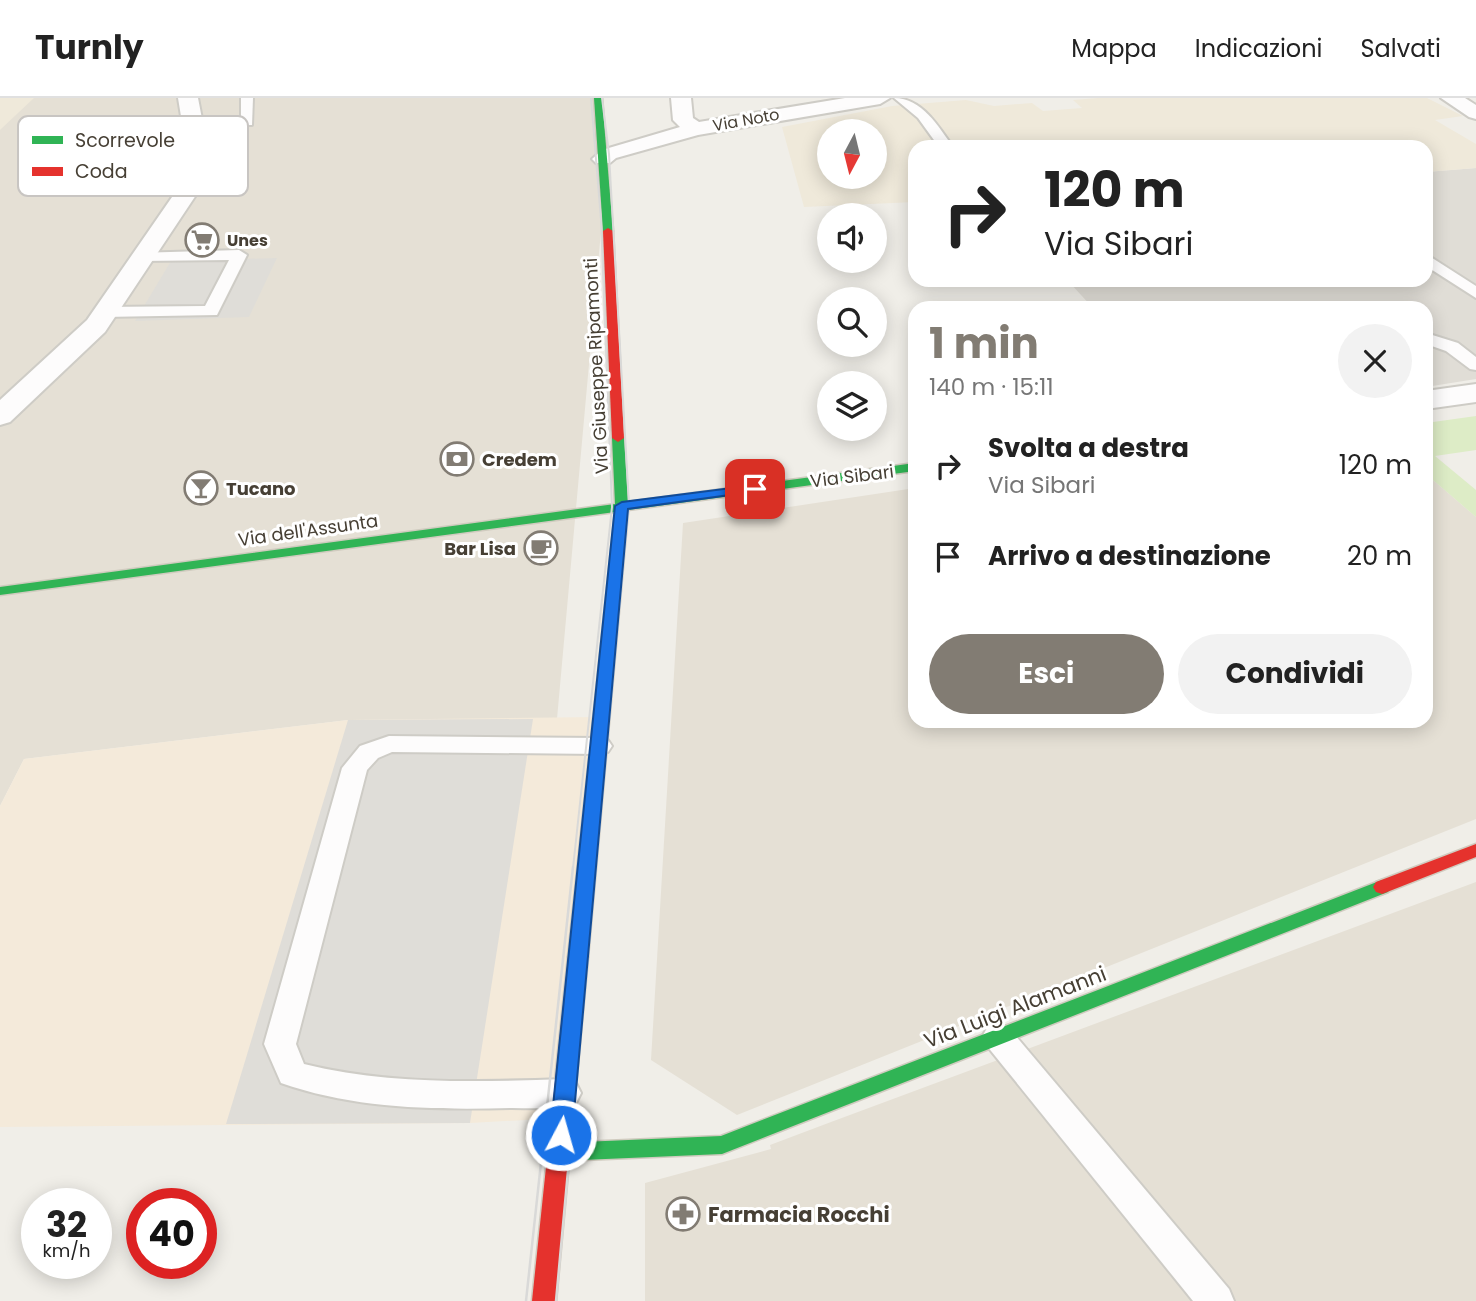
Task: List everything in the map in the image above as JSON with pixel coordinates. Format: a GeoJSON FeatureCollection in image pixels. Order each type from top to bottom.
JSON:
{"type":"FeatureCollection","features":[{"type":"Feature","properties":{"kind":"street"},"geometry":{"type":"LineString","coordinates":[[188,98],[192,116]]}},
{"type":"Feature","properties":{"kind":"street","name":"Via Giuseppe Ripamonti"},"geometry":{"type":"LineString","coordinates":[[544,1301],[622,506],[598,98]]}},
{"type":"Feature","properties":{"kind":"street","name":"Via Noto"},"geometry":{"type":"LineString","coordinates":[[681,98],[683,120],[695,129]]}},
{"type":"Feature","properties":{"kind":"street","name":"Via Noto"},"geometry":{"type":"LineString","coordinates":[[603,159],[609,154],[695,129],[880,98]]}},
{"type":"Feature","properties":{"kind":"street"},"geometry":{"type":"LineString","coordinates":[[1451,98],[1476,113]]}},
{"type":"Feature","properties":{"kind":"street"},"geometry":{"type":"LineString","coordinates":[[0,416],[96,326],[184,196]]}},
{"type":"Feature","properties":{"kind":"street"},"geometry":{"type":"LineString","coordinates":[[1433,399],[1476,393]]}},
{"type":"Feature","properties":{"kind":"street","name":"Via Sibari"},"geometry":{"type":"LineString","coordinates":[[622,506],[908,468]]}},
{"type":"Feature","properties":{"kind":"street","name":"Via dell'Assunta"},"geometry":{"type":"LineString","coordinates":[[0,591],[622,506]]}},
{"type":"Feature","properties":{"kind":"street","name":"Via Luigi Alamanni"},"geometry":{"type":"LineString","coordinates":[[559,1152],[722,1145],[1476,850]]}},
{"type":"Feature","properties":{"kind":"lane"},"geometry":{"type":"LineString","coordinates":[[247,98],[247,116]]}},
{"type":"Feature","properties":{"kind":"lane"},"geometry":{"type":"LineString","coordinates":[[900,98],[922,115],[941,140]]}},
{"type":"Feature","properties":{"kind":"lane"},"geometry":{"type":"LineString","coordinates":[[103,312],[211,310],[239,255],[141,256]]}},
{"type":"Feature","properties":{"kind":"lane"},"geometry":{"type":"LineString","coordinates":[[1433,264],[1476,293]]}},
{"type":"Feature","properties":{"kind":"lane"},"geometry":{"type":"LineString","coordinates":[[1433,340],[1452,347],[1476,365]]}},
{"type":"Feature","properties":{"kind":"lane"},"geometry":{"type":"LineString","coordinates":[[565,1093],[424,1094],[333,1086],[292,1074],[280,1044],[355,768],[369,752],[389,744],[599,746]]}},
{"type":"Feature","properties":{"kind":"lane"},"geometry":{"type":"LineString","coordinates":[[998,1037],[1216,1301]]}},
{"type":"Feature","properties":{"kind":"shaded area"},"geometry":{"type":"Polygon","coordinates":[[[0,98],[597,98],[605,187],[557,719],[348,720],[24,759],[0,806],[0,98]]]}},
{"type":"Feature","properties":{"kind":"shaded area"},"geometry":{"type":"Polygon","coordinates":[[[0,98],[34,98],[0,130],[0,98]]]}},
{"type":"Feature","properties":{"kind":"shaded area"},"geometry":{"type":"Polygon","coordinates":[[[1098,98],[1427,98],[1463,116],[1435,120],[1476,144],[1476,168],[1433,171],[1433,140],[908,140],[908,202],[817,203],[817,206],[804,207],[782,127],[817,120],[817,189],[887,189],[887,119],[824,119],[892,106],[966,100],[994,106],[1032,103],[1043,111],[1082,108],[1073,100],[1098,98]]]}},
{"type":"Feature","properties":{"kind":"shaded area"},"geometry":{"type":"Polygon","coordinates":[[[1476,168],[1476,379],[1433,386],[1433,301],[1087,301],[1074,287],[1433,287],[1433,171],[1476,168]]]}},
{"type":"Feature","properties":{"kind":"shaded area"},"geometry":{"type":"Polygon","coordinates":[[[277,258],[249,317],[135,321],[171,261],[277,258]]]}},
{"type":"Feature","properties":{"kind":"shaded area"},"geometry":{"type":"Polygon","coordinates":[[[1433,480],[1476,517],[1476,819],[737,1115],[651,1060],[683,523],[908,489],[908,728],[1433,728],[1433,480]]]}},
{"type":"Feature","properties":{"kind":"shaded area"},"geometry":{"type":"Polygon","coordinates":[[[601,717],[562,1118],[470,1123],[0,1127],[0,806],[24,759],[348,720],[601,717]]]}},
{"type":"Feature","properties":{"kind":"shaded area"},"geometry":{"type":"Polygon","coordinates":[[[533,719],[470,1123],[226,1124],[348,720],[533,719]]]}},
{"type":"Feature","properties":{"kind":"shaded area"},"geometry":{"type":"Polygon","coordinates":[[[1476,882],[1476,1301],[645,1301],[645,1183],[771,1149],[770,1145],[1476,882]]]}},
{"type":"Feature","properties":{"kind":"green space"},"geometry":{"type":"Polygon","coordinates":[[[1476,416],[1476,450],[1435,456],[1476,490],[1476,517],[1433,480],[1433,422],[1476,416]]]}},
{"type":"Feature","properties":{"kind":"tram line"},"geometry":{"type":"LineString","coordinates":[[573,868],[612,507],[601,220],[591,98]]}},
{"type":"Feature","properties":{"kind":"tram line"},"geometry":{"type":"LineString","coordinates":[[596,868],[629,505],[609,154],[602,98]]}},
{"type":"Feature","properties":{"kind":"tram line"},"geometry":{"type":"LineString","coordinates":[[526,1301],[573,867]]}},
{"type":"Feature","properties":{"kind":"tram line"},"geometry":{"type":"LineString","coordinates":[[556,1301],[596,867]]}},
{"type":"Feature","properties":{"kind":"traffic: fast"},"geometry":{"type":"LineString","coordinates":[[598,98],[608,231]]}},
{"type":"Feature","properties":{"kind":"traffic: fast"},"geometry":{"type":"LineString","coordinates":[[578,957],[622,506],[618,438]]}},
{"type":"Feature","properties":{"kind":"traffic: fast"},"geometry":{"type":"LineString","coordinates":[[0,591],[908,468]]}},
{"type":"Feature","properties":{"kind":"traffic: fast"},"geometry":{"type":"LineString","coordinates":[[559,1152],[722,1145],[1382,887]]}},
{"type":"Feature","properties":{"kind":"traffic: jam"},"geometry":{"type":"LineString","coordinates":[[608,231],[618,438]]}},
{"type":"Feature","properties":{"kind":"traffic: jam"},"geometry":{"type":"LineString","coordinates":[[1382,887],[1476,850]]}},
{"type":"Feature","properties":{"kind":"traffic: jam"},"geometry":{"type":"LineString","coordinates":[[544,1301],[578,957]]}},
{"type":"Feature","properties":{"kind":"place","name":"Unes"},"geometry":{"type":"Point","coordinates":[202,240]}},
{"type":"Feature","properties":{"kind":"place","name":"Credem"},"geometry":{"type":"Point","coordinates":[457,459]}},
{"type":"Feature","properties":{"kind":"place","name":"Tucano"},"geometry":{"type":"Point","coordinates":[201,488]}},
{"type":"Feature","properties":{"kind":"place","name":"Bar Lisa"},"geometry":{"type":"Point","coordinates":[541,548]}},
{"type":"Feature","properties":{"kind":"place","name":"Farmacia Rocchi"},"geometry":{"type":"Point","coordinates":[683,1214]}},
{"type":"Feature","properties":{"kind":"route"},"geometry":{"type":"LineString","coordinates":[[561,1135],[622,506],[755,489]]}}]}
